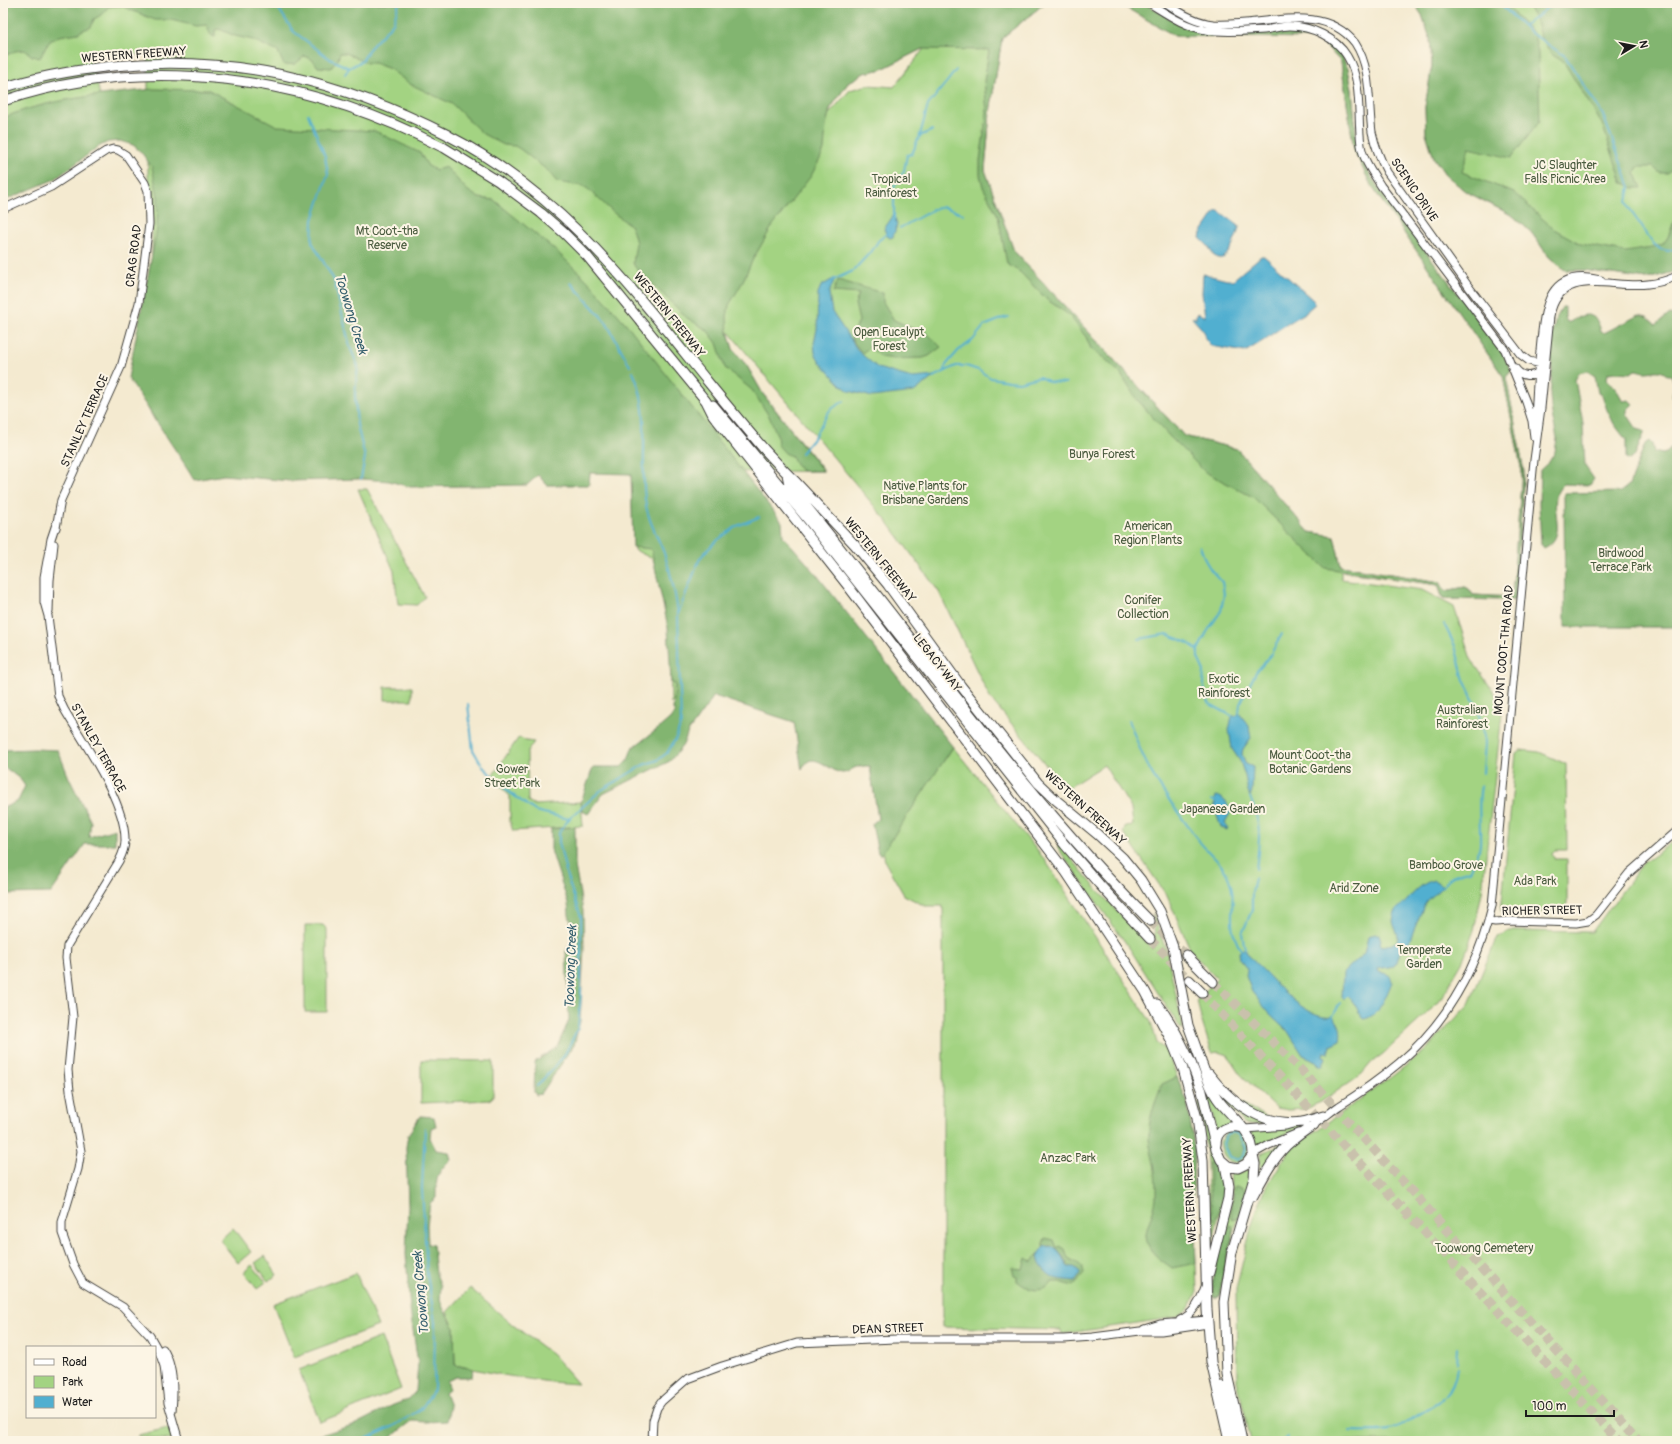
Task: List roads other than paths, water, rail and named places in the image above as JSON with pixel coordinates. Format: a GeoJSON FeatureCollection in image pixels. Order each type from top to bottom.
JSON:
{"type":"FeatureCollection","features":[{"type":"Feature","properties":{"kind":"highway","name":"WESTERN FREEWAY"},"geometry":{"type":"LineString","coordinates":[[3,88],[48,76],[98,68],[171,62],[227,66],[262,71],[324,85],[392,109],[448,136],[476,152],[528,187],[564,217],[593,245],[626,281],[749,432],[855,545],[888,585],[957,681],[1038,783],[1061,805],[1097,834],[1122,858],[1141,880],[1160,911],[1173,947],[1188,1025],[1211,1087],[1217,1098],[1243,1128]]}},
{"type":"Feature","properties":{"kind":"highway","name":"WESTERN FREEWAY"},"geometry":{"type":"LineString","coordinates":[[3,101],[59,86],[108,78],[171,76],[226,79],[260,84],[321,98],[387,121],[442,147],[498,181],[564,233],[587,256],[706,401],[713,415],[848,586],[1049,849],[1078,888],[1145,991],[1165,1014],[1184,1048],[1201,1146],[1206,1286]]}},
{"type":"Feature","properties":{"kind":"highway","name":"LEGACY WAY"},"geometry":{"type":"LineString","coordinates":[[706,401],[715,407],[809,521],[1065,845],[1103,889],[1150,939]]}},
{"type":"Feature","properties":{"kind":"highway","name":"LEGACY WAY"},"geometry":{"type":"LineString","coordinates":[[787,474],[789,485],[1045,807],[1102,872],[1150,921]]}},
{"type":"Feature","properties":{"kind":"highway"},"geometry":{"type":"LineString","coordinates":[[1186,955],[1213,982]]}},
{"type":"Feature","properties":{"kind":"highway"},"geometry":{"type":"LineString","coordinates":[[1190,980],[1202,993]]}},
{"type":"Feature","properties":{"kind":"highway"},"geometry":{"type":"LineString","coordinates":[[1202,1063],[1226,1095],[1250,1113],[1278,1123],[1303,1122]]}},
{"type":"Feature","properties":{"kind":"highway"},"geometry":{"type":"LineString","coordinates":[[1188,1069],[1204,1098],[1217,1152],[1221,1160],[1226,1165],[1234,1168],[1240,1167],[1248,1163],[1253,1154]]}},
{"type":"Feature","properties":{"kind":"highway"},"geometry":{"type":"LineString","coordinates":[[1244,1211],[1280,1152],[1314,1125]]}},
{"type":"Feature","properties":{"kind":"highway"},"geometry":{"type":"LineString","coordinates":[[1217,1152],[1217,1138],[1222,1130],[1231,1126],[1243,1128],[1250,1140],[1255,1164],[1254,1178],[1229,1265],[1224,1302],[1227,1374],[1240,1430],[1237,1441]]}},
{"type":"Feature","properties":{"kind":"highway"},"geometry":{"type":"LineString","coordinates":[[1226,1165],[1229,1186],[1228,1198],[1206,1286],[1211,1362],[1237,1441]]}},
{"type":"Feature","properties":{"kind":"main road","name":"SCENIC DRIVE"},"geometry":{"type":"LineString","coordinates":[[1149,3],[1194,28],[1234,31],[1290,26],[1302,27],[1326,36],[1336,44],[1348,58],[1353,72],[1358,96],[1361,146],[1365,159],[1381,186],[1492,332],[1520,373],[1529,376],[1538,373]]}},
{"type":"Feature","properties":{"kind":"main road","name":"SCENIC DRIVE"},"geometry":{"type":"LineString","coordinates":[[1166,3],[1184,15],[1197,21],[1212,24],[1239,23],[1307,15],[1328,19],[1347,33],[1355,44],[1363,62],[1369,91],[1374,139],[1377,150],[1387,172],[1469,287],[1521,355],[1529,361],[1542,365]]}},
{"type":"Feature","properties":{"kind":"main road","name":"CRAG ROAD"},"geometry":{"type":"LineString","coordinates":[[3,209],[51,187],[106,151],[118,150],[126,155],[145,183],[149,197],[150,224],[139,303],[126,352],[118,373]]}},
{"type":"Feature","properties":{"kind":"main road"},"geometry":{"type":"LineString","coordinates":[[1554,300],[1565,289],[1576,284],[1648,284],[1677,276]]}},
{"type":"Feature","properties":{"kind":"main road","name":"MOUNT COOT-THA ROAD"},"geometry":{"type":"LineString","coordinates":[[1253,1154],[1269,1145],[1314,1125],[1378,1080],[1399,1063],[1430,1032],[1445,1014],[1467,979],[1492,906],[1534,460],[1542,365],[1544,311],[1553,292],[1563,283],[1578,278],[1590,278],[1614,283]]}},
{"type":"Feature","properties":{"kind":"main road"},"geometry":{"type":"LineString","coordinates":[[1538,373],[1542,365],[1554,300],[1553,292]]}},
{"type":"Feature","properties":{"kind":"main road","name":"SCENIC DRIVE"},"geometry":{"type":"LineString","coordinates":[[1509,357],[1531,415],[1534,439]]}},
{"type":"Feature","properties":{"kind":"main road","name":"STANLEY TERRACE"},"geometry":{"type":"LineString","coordinates":[[118,373],[61,500],[51,539],[44,577],[44,602],[48,616],[60,702],[108,783],[125,832],[123,854],[67,946],[66,958],[73,1017],[68,1070],[70,1092],[81,1151],[78,1169],[62,1222],[62,1233],[73,1264],[83,1283],[123,1306],[150,1336],[155,1346]]}},
{"type":"Feature","properties":{"kind":"main road","name":"MOUNT COOT-THA ROAD"},"geometry":{"type":"LineString","coordinates":[[1534,460],[1538,373]]}},
{"type":"Feature","properties":{"kind":"main road","name":"RICHER STREET"},"geometry":{"type":"LineString","coordinates":[[1488,921],[1576,923],[1588,921],[1596,915],[1629,873],[1677,831]]}},
{"type":"Feature","properties":{"kind":"main road","name":"MOUNT COOT-THA ROAD"},"geometry":{"type":"LineString","coordinates":[[1243,1128],[1276,1128],[1303,1122],[1329,1113]]}},
{"type":"Feature","properties":{"kind":"main road"},"geometry":{"type":"LineString","coordinates":[[1172,1323],[1191,1313],[1200,1301],[1206,1286]]}},
{"type":"Feature","properties":{"kind":"main road","name":"DEAN STREET"},"geometry":{"type":"LineString","coordinates":[[1140,1331],[1157,1325],[1172,1323],[1208,1326]]}},
{"type":"Feature","properties":{"kind":"main road","name":"DEAN STREET"},"geometry":{"type":"LineString","coordinates":[[652,1441],[653,1420],[656,1411],[662,1401],[683,1382],[693,1376],[722,1366],[802,1342],[849,1342],[896,1339],[1064,1339],[1140,1331],[1158,1331],[1185,1325]]}},
{"type":"Feature","properties":{"kind":"main road","name":"STANLEY TERRACE"},"geometry":{"type":"LineString","coordinates":[[156,1347],[163,1360],[168,1403],[179,1441]]}},
{"type":"Feature","properties":{"kind":"water"},"geometry":{"type":"Polygon","coordinates":[[[1216,211],[1219,211],[1239,226],[1231,248],[1223,258],[1218,258],[1213,255],[1209,247],[1200,238],[1201,233],[1216,211]]]}},
{"type":"Feature","properties":{"kind":"water"},"geometry":{"type":"Polygon","coordinates":[[[893,216],[897,225],[893,237],[890,238],[887,236],[884,229],[893,216]]]}},
{"type":"Feature","properties":{"kind":"water"},"geometry":{"type":"Polygon","coordinates":[[[1261,256],[1264,256],[1314,301],[1315,304],[1306,313],[1285,325],[1245,352],[1211,346],[1205,338],[1203,330],[1192,318],[1193,317],[1196,319],[1196,315],[1198,313],[1205,317],[1202,293],[1203,274],[1233,280],[1261,256]]]}},
{"type":"Feature","properties":{"kind":"water"},"geometry":{"type":"Polygon","coordinates":[[[835,278],[829,293],[832,312],[859,352],[878,368],[912,378],[935,376],[914,392],[872,397],[849,391],[841,385],[820,362],[815,353],[814,343],[817,329],[818,293],[821,286],[835,278]]]}},
{"type":"Feature","properties":{"kind":"water"},"geometry":{"type":"Polygon","coordinates":[[[1239,713],[1249,726],[1251,738],[1243,749],[1242,754],[1246,764],[1253,767],[1252,791],[1250,797],[1240,761],[1232,749],[1229,730],[1232,716],[1236,716],[1239,713]]]}},
{"type":"Feature","properties":{"kind":"water"},"geometry":{"type":"Polygon","coordinates":[[[1216,796],[1219,796],[1226,802],[1230,811],[1225,823],[1228,828],[1227,830],[1221,827],[1217,816],[1215,808],[1216,796]]]}},
{"type":"Feature","properties":{"kind":"water"},"geometry":{"type":"Polygon","coordinates":[[[1434,880],[1443,886],[1425,903],[1409,942],[1400,952],[1394,966],[1378,969],[1379,972],[1389,975],[1392,982],[1378,1010],[1374,1014],[1364,1019],[1350,998],[1347,996],[1344,999],[1342,997],[1343,973],[1364,953],[1368,937],[1379,934],[1381,940],[1380,943],[1382,946],[1392,944],[1397,941],[1398,935],[1393,920],[1395,912],[1420,887],[1434,880]]]}},
{"type":"Feature","properties":{"kind":"water"},"geometry":{"type":"Polygon","coordinates":[[[1245,949],[1249,956],[1279,987],[1296,1002],[1314,1013],[1324,1016],[1333,1016],[1341,1030],[1340,1041],[1330,1046],[1328,1053],[1324,1052],[1323,1056],[1326,1057],[1323,1066],[1303,1055],[1287,1030],[1269,1013],[1252,992],[1246,976],[1247,969],[1240,960],[1239,952],[1245,949]]]}},
{"type":"Feature","properties":{"kind":"water"},"geometry":{"type":"Polygon","coordinates":[[[1046,1246],[1057,1250],[1068,1267],[1074,1267],[1080,1272],[1075,1281],[1055,1278],[1045,1270],[1039,1262],[1038,1257],[1039,1253],[1046,1246]]]}},
{"type":"Feature","properties":{"kind":"waterway"},"geometry":{"type":"LineString","coordinates":[[275,3],[293,31],[330,59],[349,68]]}},
{"type":"Feature","properties":{"kind":"waterway","name":"Toowong Creek"},"geometry":{"type":"LineString","coordinates":[[345,74],[349,68],[362,61],[369,49],[393,23],[399,3]]}},
{"type":"Feature","properties":{"kind":"waterway"},"geometry":{"type":"LineString","coordinates":[[1502,3],[1505,9],[1531,33],[1565,56],[1603,115],[1630,187],[1627,202],[1630,210],[1654,244],[1660,249],[1668,251],[1677,248]]}},
{"type":"Feature","properties":{"kind":"waterway"},"geometry":{"type":"LineString","coordinates":[[1524,25],[1537,17],[1552,3]]}},
{"type":"Feature","properties":{"kind":"waterway"},"geometry":{"type":"LineString","coordinates":[[946,83],[956,70]]}},
{"type":"Feature","properties":{"kind":"waterway"},"geometry":{"type":"LineString","coordinates":[[929,104],[945,84]]}},
{"type":"Feature","properties":{"kind":"waterway"},"geometry":{"type":"LineString","coordinates":[[915,146],[920,135],[928,105]]}},
{"type":"Feature","properties":{"kind":"waterway","name":"Toowong Creek"},"geometry":{"type":"LineString","coordinates":[[308,114],[325,156],[328,174],[313,220],[312,242],[334,280],[350,347],[358,366],[355,394],[357,425],[365,457],[361,479]]}},
{"type":"Feature","properties":{"kind":"waterway"},"geometry":{"type":"LineString","coordinates":[[920,136],[933,130]]}},
{"type":"Feature","properties":{"kind":"waterway"},"geometry":{"type":"LineString","coordinates":[[894,219],[894,187],[904,171],[907,155],[912,154],[915,147]]}},
{"type":"Feature","properties":{"kind":"waterway"},"geometry":{"type":"LineString","coordinates":[[900,228],[934,209],[944,207],[963,214]]}},
{"type":"Feature","properties":{"kind":"waterway"},"geometry":{"type":"LineString","coordinates":[[833,280],[853,271],[874,248],[878,241],[888,233]]}},
{"type":"Feature","properties":{"kind":"waterway"},"geometry":{"type":"LineString","coordinates":[[571,283],[606,322],[630,366]]}},
{"type":"Feature","properties":{"kind":"waterway"},"geometry":{"type":"LineString","coordinates":[[1000,319],[1008,317]]}},
{"type":"Feature","properties":{"kind":"waterway"},"geometry":{"type":"LineString","coordinates":[[945,370],[946,365],[959,350],[973,340],[984,326],[999,320]]}},
{"type":"Feature","properties":{"kind":"waterway"},"geometry":{"type":"LineString","coordinates":[[933,377],[956,366],[966,366],[978,370],[991,378],[1019,382],[1039,377],[1050,382],[1066,383]]}},
{"type":"Feature","properties":{"kind":"waterway"},"geometry":{"type":"LineString","coordinates":[[633,372],[639,387],[644,419],[644,483],[646,506],[669,568],[678,612]]}},
{"type":"Feature","properties":{"kind":"waterway"},"geometry":{"type":"LineString","coordinates":[[801,453],[812,440],[830,410],[844,401]]}},
{"type":"Feature","properties":{"kind":"waterway"},"geometry":{"type":"LineString","coordinates":[[537,1086],[564,1056],[578,1028],[581,995],[581,917],[567,877],[559,842],[559,832],[569,819],[600,791],[643,765],[658,760],[667,753],[676,738],[681,723],[678,614],[700,558],[715,542],[737,526],[759,517]]}},
{"type":"Feature","properties":{"kind":"waterway"},"geometry":{"type":"LineString","coordinates":[[1200,546],[1205,560],[1211,570],[1222,582],[1224,594],[1221,611],[1207,632],[1198,650],[1198,658],[1204,671],[1203,683],[1208,703],[1232,716]]}},
{"type":"Feature","properties":{"kind":"waterway"},"geometry":{"type":"LineString","coordinates":[[1444,624],[1455,646],[1464,680],[1478,710],[1485,742],[1483,773]]}},
{"type":"Feature","properties":{"kind":"waterway"},"geometry":{"type":"LineString","coordinates":[[1139,639],[1167,634],[1188,643],[1198,650]]}},
{"type":"Feature","properties":{"kind":"waterway"},"geometry":{"type":"LineString","coordinates":[[1239,713],[1240,704],[1256,672],[1268,659],[1282,634]]}},
{"type":"Feature","properties":{"kind":"waterway","name":"Toowong Creek"},"geometry":{"type":"LineString","coordinates":[[468,704],[473,750],[483,767],[509,792],[535,811],[569,819]]}},
{"type":"Feature","properties":{"kind":"waterway"},"geometry":{"type":"LineString","coordinates":[[1129,720],[1144,758],[1161,788],[1199,841],[1227,874],[1232,888],[1233,897],[1233,930],[1241,950]]}},
{"type":"Feature","properties":{"kind":"waterway"},"geometry":{"type":"LineString","coordinates":[[1443,886],[1454,875],[1470,871],[1477,855],[1480,845],[1479,800],[1481,786]]}},
{"type":"Feature","properties":{"kind":"waterway"},"geometry":{"type":"LineString","coordinates":[[1250,797],[1257,817],[1259,833],[1256,869]]}},
{"type":"Feature","properties":{"kind":"waterway"},"geometry":{"type":"LineString","coordinates":[[1211,800],[1215,801]]}},
{"type":"Feature","properties":{"kind":"waterway"},"geometry":{"type":"LineString","coordinates":[[1245,949],[1242,934],[1252,910],[1252,892],[1255,878]]}},
{"type":"Feature","properties":{"kind":"waterway"},"geometry":{"type":"LineString","coordinates":[[1333,1016],[1340,1003]]}},
{"type":"Feature","properties":{"kind":"waterway","name":"Toowong Creek"},"geometry":{"type":"LineString","coordinates":[[361,1441],[394,1426],[421,1409],[434,1390],[435,1322],[427,1274],[422,1188],[425,1128]]}},
{"type":"Feature","properties":{"kind":"waterway"},"geometry":{"type":"LineString","coordinates":[[1233,1132],[1240,1135],[1246,1148],[1244,1156],[1238,1160],[1229,1157],[1223,1144],[1226,1135],[1233,1132]]}},
{"type":"Feature","properties":{"kind":"waterway"},"geometry":{"type":"LineString","coordinates":[[1456,1363],[1457,1348]]}},
{"type":"Feature","properties":{"kind":"waterway"},"geometry":{"type":"LineString","coordinates":[[1350,1431],[1385,1431],[1405,1424],[1439,1402],[1444,1397],[1452,1385],[1457,1368]]}},
{"type":"Feature","properties":{"kind":"waterway"},"geometry":{"type":"LineString","coordinates":[[1283,1441],[1287,1437]]}},
{"type":"Feature","properties":{"kind":"tunnel"},"geometry":{"type":"LineString","coordinates":[[1150,921],[1186,955]]}},
{"type":"Feature","properties":{"kind":"tunnel"},"geometry":{"type":"LineString","coordinates":[[1150,939],[1189,980]]}},
{"type":"Feature","properties":{"kind":"tunnel"},"geometry":{"type":"LineString","coordinates":[[1213,982],[1305,1074],[1639,1441]]}},
{"type":"Feature","properties":{"kind":"tunnel"},"geometry":{"type":"LineString","coordinates":[[1202,993],[1619,1441]]}},
{"type":"Feature","properties":{"kind":"park label","name":"JC Slaughter Falls Picnic Area"},"geometry":{"type":"Point","coordinates":[1565,172]}},
{"type":"Feature","properties":{"kind":"park label","name":"Tropical Rainforest"},"geometry":{"type":"Point","coordinates":[891,186]}},
{"type":"Feature","properties":{"kind":"park label","name":"Mt Coot-tha Reserve"},"geometry":{"type":"Point","coordinates":[387,238]}},
{"type":"Feature","properties":{"kind":"park label","name":"Open Eucalypt Forest"},"geometry":{"type":"Point","coordinates":[889,339]}},
{"type":"Feature","properties":{"kind":"park label","name":"Bunya Forest"},"geometry":{"type":"Point","coordinates":[1102,454]}},
{"type":"Feature","properties":{"kind":"park label","name":"Native Plants for Brisbane Gardens"},"geometry":{"type":"Point","coordinates":[925,493]}},
{"type":"Feature","properties":{"kind":"park label","name":"American Region Plants"},"geometry":{"type":"Point","coordinates":[1148,533]}},
{"type":"Feature","properties":{"kind":"park label","name":"Birdwood Terrace Park"},"geometry":{"type":"Point","coordinates":[1621,560]}},
{"type":"Feature","properties":{"kind":"park label","name":"Conifer Collection"},"geometry":{"type":"Point","coordinates":[1143,607]}},
{"type":"Feature","properties":{"kind":"park label","name":"Exotic Rainforest"},"geometry":{"type":"Point","coordinates":[1224,686]}},
{"type":"Feature","properties":{"kind":"park label","name":"Australian Rainforest"},"geometry":{"type":"Point","coordinates":[1462,717]}},
{"type":"Feature","properties":{"kind":"park label","name":"Mount Coot-tha Botanic Gardens"},"geometry":{"type":"Point","coordinates":[1310,762]}},
{"type":"Feature","properties":{"kind":"park label","name":"Gower Street Park"},"geometry":{"type":"Point","coordinates":[512,776]}},
{"type":"Feature","properties":{"kind":"park label","name":"Japanese Garden"},"geometry":{"type":"Point","coordinates":[1223,809]}},
{"type":"Feature","properties":{"kind":"park label","name":"Bamboo Grove"},"geometry":{"type":"Point","coordinates":[1446,865]}},
{"type":"Feature","properties":{"kind":"park label","name":"Ada Park"},"geometry":{"type":"Point","coordinates":[1535,881]}},
{"type":"Feature","properties":{"kind":"park label","name":"Arid Zone"},"geometry":{"type":"Point","coordinates":[1354,888]}},
{"type":"Feature","properties":{"kind":"park label","name":"Temperate Garden"},"geometry":{"type":"Point","coordinates":[1424,957]}},
{"type":"Feature","properties":{"kind":"park label","name":"Anzac Park"},"geometry":{"type":"Point","coordinates":[1068,1158]}},
{"type":"Feature","properties":{"kind":"park label","name":"Toowong Cemetery"},"geometry":{"type":"Point","coordinates":[1484,1248]}}]}
